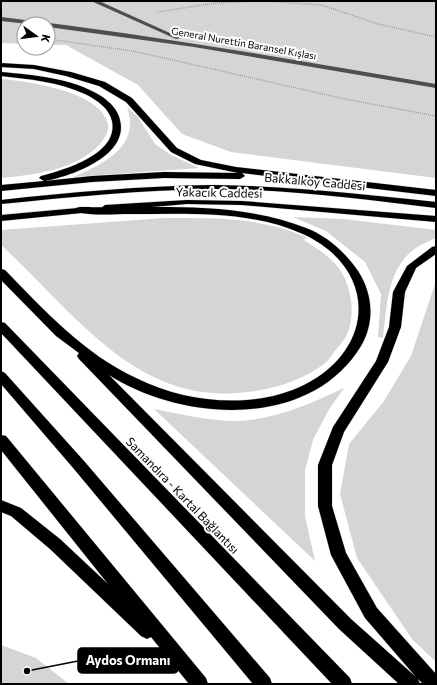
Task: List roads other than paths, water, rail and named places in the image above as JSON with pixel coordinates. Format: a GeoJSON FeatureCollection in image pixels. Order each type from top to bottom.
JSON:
{"type":"FeatureCollection","features":[{"type":"Feature","properties":{"kind":"highway"},"geometry":{"type":"LineString","coordinates":[[1,65],[34,67],[68,74],[102,84],[129,100],[174,150],[198,162],[236,170],[436,193]]}},
{"type":"Feature","properties":{"kind":"highway"},"geometry":{"type":"LineString","coordinates":[[1,74],[53,81],[85,91],[99,98],[110,107],[117,120],[117,133],[112,143],[102,153],[81,165],[53,176],[1,185]]}},
{"type":"Feature","properties":{"kind":"highway"},"geometry":{"type":"LineString","coordinates":[[1,188],[164,175],[309,178]]}},
{"type":"Feature","properties":{"kind":"highway"},"geometry":{"type":"LineString","coordinates":[[55,328],[116,374],[143,388],[179,399],[233,405],[254,404],[294,395],[324,379],[338,367],[352,349],[363,330],[365,309],[363,290],[354,272],[340,255],[320,239],[301,229],[265,217],[224,212],[80,210]]}},
{"type":"Feature","properties":{"kind":"highway"},"geometry":{"type":"LineString","coordinates":[[434,684],[371,613],[339,555],[325,506],[326,465],[338,431],[382,362],[395,327],[399,292],[412,266],[436,249]]}},
{"type":"Feature","properties":{"kind":"highway"},"geometry":{"type":"LineString","coordinates":[[1,273],[345,624],[412,684]]}},
{"type":"Feature","properties":{"kind":"highway","name":"Samandıra - Kartal Bağlantısı"},"geometry":{"type":"LineString","coordinates":[[1,326],[344,684]]}},
{"type":"Feature","properties":{"kind":"highway"},"geometry":{"type":"LineString","coordinates":[[1,376],[79,465],[264,684]]}},
{"type":"Feature","properties":{"kind":"highway"},"geometry":{"type":"LineString","coordinates":[[1,440],[200,684]]}},
{"type":"Feature","properties":{"kind":"highway"},"geometry":{"type":"LineString","coordinates":[[1,506],[16,512],[55,544],[179,660]]}},
{"type":"Feature","properties":{"kind":"main road","name":"Bakkalköy Caddesi"},"geometry":{"type":"LineString","coordinates":[[1,202],[120,191],[211,187],[303,190],[436,205]]}},
{"type":"Feature","properties":{"kind":"main road","name":"Yakacık Caddesi"},"geometry":{"type":"LineString","coordinates":[[1,218],[187,202],[242,203],[436,219]]}},
{"type":"Feature","properties":{"kind":"lane"},"geometry":{"type":"LineString","coordinates":[[94,1],[191,44]]}},
{"type":"Feature","properties":{"kind":"lane"},"geometry":{"type":"LineString","coordinates":[[1,19],[16,21]]}},
{"type":"Feature","properties":{"kind":"lane","name":"General Nurettin Baransel Kışlası"},"geometry":{"type":"LineString","coordinates":[[56,25],[191,44],[436,86]]}},
{"type":"Feature","properties":{"kind":"place","name":"Aydos Ormanı"},"geometry":{"type":"Point","coordinates":[27,671]}}]}
